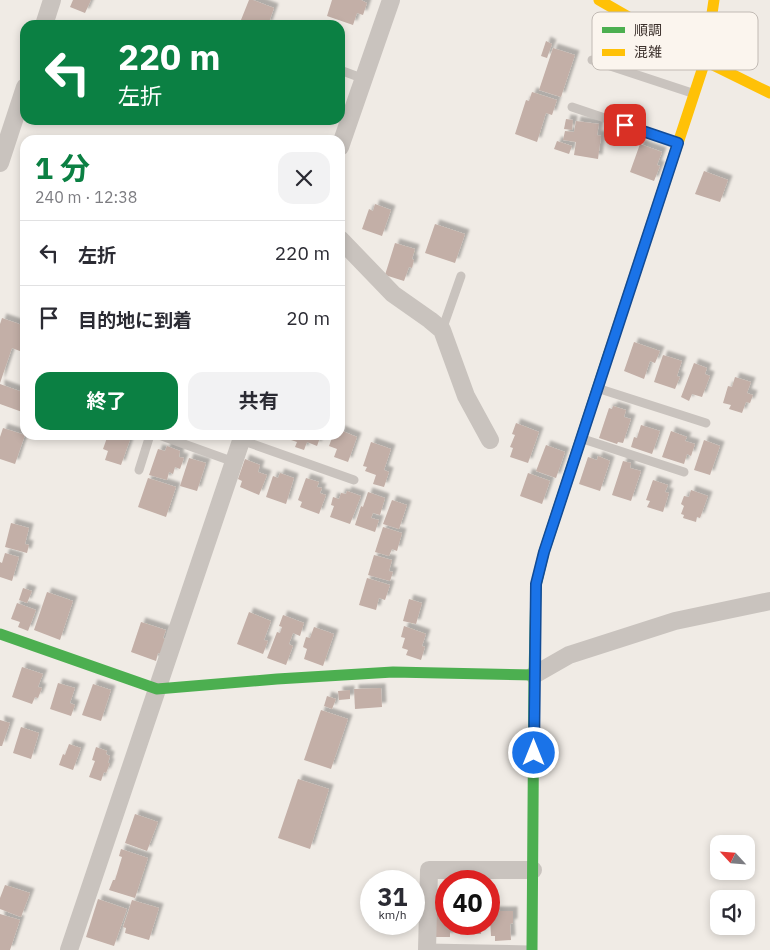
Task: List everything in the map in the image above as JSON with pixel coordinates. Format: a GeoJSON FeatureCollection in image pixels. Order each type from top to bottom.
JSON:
{"type":"FeatureCollection","features":[{"type":"Feature","properties":{"kind":"street"},"geometry":{"type":"LineString","coordinates":[[46,20],[52,0]]}},
{"type":"Feature","properties":{"kind":"street"},"geometry":{"type":"LineString","coordinates":[[344,135],[391,0]]}},
{"type":"Feature","properties":{"kind":"street"},"geometry":{"type":"LineString","coordinates":[[599,0],[620,12]]}},
{"type":"Feature","properties":{"kind":"street"},"geometry":{"type":"LineString","coordinates":[[532,950],[536,584],[544,552],[702,70]]}},
{"type":"Feature","properties":{"kind":"street"},"geometry":{"type":"LineString","coordinates":[[723,70],[770,93]]}},
{"type":"Feature","properties":{"kind":"street"},"geometry":{"type":"LineString","coordinates":[[0,163],[5,130],[20,98]]}},
{"type":"Feature","properties":{"kind":"street"},"geometry":{"type":"LineString","coordinates":[[345,243],[393,294],[442,330],[466,396],[490,440]]}},
{"type":"Feature","properties":{"kind":"street"},"geometry":{"type":"LineString","coordinates":[[69,950],[241,440]]}},
{"type":"Feature","properties":{"kind":"street"},"geometry":{"type":"LineString","coordinates":[[0,634],[157,689],[393,672],[534,674],[569,655],[667,624],[770,601]]}},
{"type":"Feature","properties":{"kind":"street"},"geometry":{"type":"LineString","coordinates":[[427,949],[429,870],[533,870]]}},
{"type":"Feature","properties":{"kind":"lane"},"geometry":{"type":"LineString","coordinates":[[622,70],[694,94]]}},
{"type":"Feature","properties":{"kind":"lane"},"geometry":{"type":"LineString","coordinates":[[345,72],[364,79]]}},
{"type":"Feature","properties":{"kind":"lane"},"geometry":{"type":"LineString","coordinates":[[572,108],[678,143]]}},
{"type":"Feature","properties":{"kind":"lane"},"geometry":{"type":"LineString","coordinates":[[442,330],[461,276]]}},
{"type":"Feature","properties":{"kind":"lane"},"geometry":{"type":"LineString","coordinates":[[598,388],[706,423]]}},
{"type":"Feature","properties":{"kind":"lane"},"geometry":{"type":"LineString","coordinates":[[581,438],[684,472]]}},
{"type":"Feature","properties":{"kind":"lane"},"geometry":{"type":"LineString","coordinates":[[139,470],[148,440]]}},
{"type":"Feature","properties":{"kind":"lane"},"geometry":{"type":"LineString","coordinates":[[173,440],[234,462]]}},
{"type":"Feature","properties":{"kind":"lane"},"geometry":{"type":"LineString","coordinates":[[247,440],[354,480]]}},
{"type":"Feature","properties":{"kind":"lane"},"geometry":{"type":"LineString","coordinates":[[427,949],[532,950]]}},
{"type":"Feature","properties":{"kind":"building"},"geometry":{"type":"Polygon","coordinates":[[[73,0],[91,0],[85,13],[70,7],[73,0]]]}},
{"type":"Feature","properties":{"kind":"building"},"geometry":{"type":"Polygon","coordinates":[[[249,0],[274,8],[270,20],[241,20],[249,0]]]}},
{"type":"Feature","properties":{"kind":"building"},"geometry":{"type":"Polygon","coordinates":[[[332,0],[361,0],[367,3],[363,15],[357,13],[353,25],[345,22],[345,20],[327,16],[332,0]]]}},
{"type":"Feature","properties":{"kind":"building"},"geometry":{"type":"Polygon","coordinates":[[[546,41],[552,44],[547,58],[541,56],[546,41]]]}},
{"type":"Feature","properties":{"kind":"building"},"geometry":{"type":"Polygon","coordinates":[[[553,48],[575,55],[561,97],[539,90],[553,48]]]}},
{"type":"Feature","properties":{"kind":"building"},"geometry":{"type":"Polygon","coordinates":[[[532,92],[557,100],[552,115],[546,113],[537,142],[515,134],[526,100],[529,101],[532,92]]]}},
{"type":"Feature","properties":{"kind":"building"},"geometry":{"type":"Polygon","coordinates":[[[566,119],[573,120],[572,130],[564,129],[566,119]]]}},
{"type":"Feature","properties":{"kind":"building"},"geometry":{"type":"Polygon","coordinates":[[[576,121],[599,124],[597,135],[601,136],[598,159],[574,155],[576,142],[563,140],[565,131],[574,132],[576,121]]]}},
{"type":"Feature","properties":{"kind":"building"},"geometry":{"type":"Polygon","coordinates":[[[557,141],[572,146],[569,154],[554,149],[557,141]]]}},
{"type":"Feature","properties":{"kind":"building"},"geometry":{"type":"Polygon","coordinates":[[[640,144],[662,152],[657,165],[660,166],[654,181],[630,172],[640,144]]]}},
{"type":"Feature","properties":{"kind":"building"},"geometry":{"type":"Polygon","coordinates":[[[704,171],[728,180],[720,202],[695,194],[704,171]]]}},
{"type":"Feature","properties":{"kind":"building"},"geometry":{"type":"Polygon","coordinates":[[[375,204],[391,210],[382,236],[362,229],[369,209],[373,211],[375,204]]]}},
{"type":"Feature","properties":{"kind":"building"},"geometry":{"type":"Polygon","coordinates":[[[435,224],[465,234],[455,263],[425,253],[435,224]]]}},
{"type":"Feature","properties":{"kind":"building"},"geometry":{"type":"Polygon","coordinates":[[[395,243],[415,249],[412,268],[409,267],[404,281],[385,275],[395,243]]]}},
{"type":"Feature","properties":{"kind":"building"},"geometry":{"type":"Polygon","coordinates":[[[2,318],[20,324],[20,351],[12,348],[0,383],[0,324],[2,318]]]}},
{"type":"Feature","properties":{"kind":"building"},"geometry":{"type":"Polygon","coordinates":[[[634,342],[660,351],[655,363],[650,361],[644,379],[624,371],[634,342]]]}},
{"type":"Feature","properties":{"kind":"building"},"geometry":{"type":"Polygon","coordinates":[[[663,355],[682,361],[677,376],[680,377],[675,389],[654,382],[663,355]]]}},
{"type":"Feature","properties":{"kind":"building"},"geometry":{"type":"Polygon","coordinates":[[[694,363],[707,368],[705,374],[710,376],[702,397],[692,394],[689,401],[681,397],[694,363]]]}},
{"type":"Feature","properties":{"kind":"building"},"geometry":{"type":"Polygon","coordinates":[[[735,377],[751,382],[747,393],[753,395],[750,403],[746,402],[742,413],[729,409],[731,405],[723,403],[728,386],[732,387],[735,377]]]}},
{"type":"Feature","properties":{"kind":"building"},"geometry":{"type":"Polygon","coordinates":[[[0,384],[20,391],[20,411],[0,404],[0,384]]]}},
{"type":"Feature","properties":{"kind":"building"},"geometry":{"type":"Polygon","coordinates":[[[613,406],[626,410],[624,417],[631,419],[623,443],[618,442],[617,444],[599,438],[609,408],[612,409],[613,406]]]}},
{"type":"Feature","properties":{"kind":"building"},"geometry":{"type":"Polygon","coordinates":[[[516,423],[539,432],[528,463],[510,457],[513,448],[510,447],[515,435],[512,434],[516,423]]]}},
{"type":"Feature","properties":{"kind":"building"},"geometry":{"type":"Polygon","coordinates":[[[641,425],[660,431],[652,454],[631,447],[634,437],[637,438],[641,425]]]}},
{"type":"Feature","properties":{"kind":"building"},"geometry":{"type":"Polygon","coordinates":[[[3,428],[20,433],[20,440],[23,440],[15,464],[0,459],[0,437],[3,428]]]}},
{"type":"Feature","properties":{"kind":"building"},"geometry":{"type":"Polygon","coordinates":[[[671,431],[687,437],[685,441],[695,444],[691,456],[687,454],[684,464],[662,457],[671,431]]]}},
{"type":"Feature","properties":{"kind":"building"},"geometry":{"type":"Polygon","coordinates":[[[345,432],[357,437],[348,462],[334,457],[337,449],[329,446],[331,440],[345,440],[345,432]]]}},
{"type":"Feature","properties":{"kind":"building"},"geometry":{"type":"Polygon","coordinates":[[[106,440],[130,440],[121,465],[105,460],[108,451],[103,449],[106,440]]]}},
{"type":"Feature","properties":{"kind":"building"},"geometry":{"type":"Polygon","coordinates":[[[291,440],[319,440],[317,446],[307,442],[304,450],[295,447],[297,442],[291,440]]]}},
{"type":"Feature","properties":{"kind":"building"},"geometry":{"type":"Polygon","coordinates":[[[704,440],[720,446],[710,475],[694,470],[704,440]]]}},
{"type":"Feature","properties":{"kind":"building"},"geometry":{"type":"Polygon","coordinates":[[[371,442],[391,449],[384,470],[389,472],[384,487],[373,484],[376,475],[365,471],[367,467],[363,466],[371,442]]]}},
{"type":"Feature","properties":{"kind":"building"},"geometry":{"type":"Polygon","coordinates":[[[546,445],[565,452],[556,478],[536,471],[546,445]]]}},
{"type":"Feature","properties":{"kind":"building"},"geometry":{"type":"Polygon","coordinates":[[[167,446],[180,451],[179,457],[184,458],[180,469],[175,467],[173,474],[169,472],[167,480],[149,475],[158,449],[165,451],[167,446]]]}},
{"type":"Feature","properties":{"kind":"building"},"geometry":{"type":"Polygon","coordinates":[[[598,456],[610,461],[600,491],[579,484],[588,457],[597,460],[598,456]]]}},
{"type":"Feature","properties":{"kind":"building"},"geometry":{"type":"Polygon","coordinates":[[[189,458],[206,463],[197,491],[180,486],[189,458]]]}},
{"type":"Feature","properties":{"kind":"building"},"geometry":{"type":"Polygon","coordinates":[[[245,459],[260,465],[258,472],[267,475],[259,495],[240,487],[242,481],[238,479],[245,459]]]}},
{"type":"Feature","properties":{"kind":"building"},"geometry":{"type":"Polygon","coordinates":[[[623,461],[631,463],[630,468],[641,471],[631,501],[612,495],[623,461]]]}},
{"type":"Feature","properties":{"kind":"building"},"geometry":{"type":"Polygon","coordinates":[[[280,473],[294,478],[286,504],[266,497],[273,476],[278,478],[280,473]]]}},
{"type":"Feature","properties":{"kind":"building"},"geometry":{"type":"Polygon","coordinates":[[[528,473],[550,481],[542,504],[520,496],[528,473]]]}},
{"type":"Feature","properties":{"kind":"building"},"geometry":{"type":"Polygon","coordinates":[[[148,478],[176,487],[166,517],[138,507],[148,478]]]}},
{"type":"Feature","properties":{"kind":"building"},"geometry":{"type":"Polygon","coordinates":[[[306,478],[319,482],[317,487],[322,488],[320,493],[326,495],[319,514],[300,507],[302,502],[298,500],[306,478]]]}},
{"type":"Feature","properties":{"kind":"building"},"geometry":{"type":"Polygon","coordinates":[[[653,480],[668,485],[665,492],[669,493],[663,512],[647,507],[650,501],[646,500],[653,480]]]}},
{"type":"Feature","properties":{"kind":"building"},"geometry":{"type":"Polygon","coordinates":[[[691,490],[708,496],[700,518],[697,517],[696,522],[683,518],[684,515],[681,514],[684,506],[681,504],[684,496],[689,497],[691,490]]]}},
{"type":"Feature","properties":{"kind":"building"},"geometry":{"type":"Polygon","coordinates":[[[347,491],[361,496],[350,524],[330,517],[334,506],[331,505],[333,497],[339,499],[341,493],[346,494],[347,491]]]}},
{"type":"Feature","properties":{"kind":"building"},"geometry":{"type":"Polygon","coordinates":[[[368,492],[385,498],[380,515],[373,513],[371,518],[379,520],[375,532],[355,525],[368,492]]]}},
{"type":"Feature","properties":{"kind":"building"},"geometry":{"type":"Polygon","coordinates":[[[392,500],[407,505],[399,529],[383,524],[392,500]]]}},
{"type":"Feature","properties":{"kind":"building"},"geometry":{"type":"Polygon","coordinates":[[[11,523],[29,528],[25,544],[29,545],[27,553],[5,547],[11,523]]]}},
{"type":"Feature","properties":{"kind":"building"},"geometry":{"type":"Polygon","coordinates":[[[383,527],[402,533],[397,551],[392,549],[389,556],[375,552],[383,527]]]}},
{"type":"Feature","properties":{"kind":"building"},"geometry":{"type":"Polygon","coordinates":[[[5,553],[19,557],[12,581],[0,577],[0,562],[2,563],[5,553]]]}},
{"type":"Feature","properties":{"kind":"building"},"geometry":{"type":"Polygon","coordinates":[[[374,555],[392,560],[389,571],[393,572],[390,581],[368,575],[374,555]]]}},
{"type":"Feature","properties":{"kind":"building"},"geometry":{"type":"Polygon","coordinates":[[[367,578],[390,585],[385,600],[379,598],[376,610],[359,605],[367,578]]]}},
{"type":"Feature","properties":{"kind":"building"},"geometry":{"type":"Polygon","coordinates":[[[23,588],[32,591],[27,603],[19,600],[23,588]]]}},
{"type":"Feature","properties":{"kind":"building"},"geometry":{"type":"Polygon","coordinates":[[[47,592],[73,601],[60,640],[34,630],[47,592]]]}},
{"type":"Feature","properties":{"kind":"building"},"geometry":{"type":"Polygon","coordinates":[[[409,599],[422,603],[416,624],[403,621],[409,599]]]}},
{"type":"Feature","properties":{"kind":"building"},"geometry":{"type":"Polygon","coordinates":[[[17,603],[36,610],[28,631],[18,627],[20,622],[11,619],[17,603]]]}},
{"type":"Feature","properties":{"kind":"building"},"geometry":{"type":"Polygon","coordinates":[[[249,612],[271,621],[264,640],[268,641],[263,654],[237,644],[249,612]]]}},
{"type":"Feature","properties":{"kind":"building"},"geometry":{"type":"Polygon","coordinates":[[[283,615],[304,623],[300,636],[293,633],[289,644],[293,646],[286,665],[267,658],[277,632],[280,633],[282,627],[279,626],[283,615]]]}},
{"type":"Feature","properties":{"kind":"building"},"geometry":{"type":"Polygon","coordinates":[[[141,622],[166,630],[163,638],[167,640],[162,654],[158,653],[156,661],[131,652],[141,622]]]}},
{"type":"Feature","properties":{"kind":"building"},"geometry":{"type":"Polygon","coordinates":[[[404,626],[426,634],[422,646],[425,647],[421,660],[406,655],[408,650],[402,648],[405,638],[401,637],[404,626]]]}},
{"type":"Feature","properties":{"kind":"building"},"geometry":{"type":"Polygon","coordinates":[[[314,627],[334,634],[323,666],[304,659],[307,649],[303,647],[306,637],[310,638],[314,627]]]}},
{"type":"Feature","properties":{"kind":"building"},"geometry":{"type":"Polygon","coordinates":[[[22,667],[43,674],[38,687],[42,688],[38,698],[35,697],[32,704],[12,697],[22,667]]]}},
{"type":"Feature","properties":{"kind":"building"},"geometry":{"type":"Polygon","coordinates":[[[58,683],[75,688],[70,703],[75,705],[71,716],[50,709],[58,683]]]}},
{"type":"Feature","properties":{"kind":"building"},"geometry":{"type":"Polygon","coordinates":[[[93,684],[111,690],[101,721],[82,715],[93,684]]]}},
{"type":"Feature","properties":{"kind":"building"},"geometry":{"type":"Polygon","coordinates":[[[381,688],[382,707],[355,709],[354,689],[381,688]]]}},
{"type":"Feature","properties":{"kind":"building"},"geometry":{"type":"Polygon","coordinates":[[[350,690],[350,699],[339,700],[338,691],[350,690]]]}},
{"type":"Feature","properties":{"kind":"building"},"geometry":{"type":"Polygon","coordinates":[[[327,696],[336,699],[332,709],[324,706],[327,696]]]}},
{"type":"Feature","properties":{"kind":"building"},"geometry":{"type":"Polygon","coordinates":[[[321,710],[348,719],[331,769],[304,760],[321,710]]]}},
{"type":"Feature","properties":{"kind":"building"},"geometry":{"type":"Polygon","coordinates":[[[0,720],[10,723],[2,746],[0,746],[0,720]]]}},
{"type":"Feature","properties":{"kind":"building"},"geometry":{"type":"Polygon","coordinates":[[[21,727],[39,733],[31,759],[13,753],[21,727]]]}},
{"type":"Feature","properties":{"kind":"building"},"geometry":{"type":"Polygon","coordinates":[[[69,744],[81,748],[73,770],[59,765],[69,744]]]}},
{"type":"Feature","properties":{"kind":"building"},"geometry":{"type":"Polygon","coordinates":[[[96,747],[107,751],[106,754],[110,756],[108,763],[110,763],[101,781],[89,777],[95,761],[92,760],[96,747]]]}},
{"type":"Feature","properties":{"kind":"building"},"geometry":{"type":"Polygon","coordinates":[[[298,779],[329,789],[310,849],[278,838],[298,779]]]}},
{"type":"Feature","properties":{"kind":"building"},"geometry":{"type":"Polygon","coordinates":[[[135,814],[158,822],[147,851],[125,843],[135,814]]]}},
{"type":"Feature","properties":{"kind":"building"},"geometry":{"type":"Polygon","coordinates":[[[121,849],[148,858],[135,898],[109,890],[113,880],[115,880],[122,857],[119,856],[121,849]]]}},
{"type":"Feature","properties":{"kind":"building"},"geometry":{"type":"Polygon","coordinates":[[[5,885],[30,893],[21,917],[0,909],[0,898],[5,885]]]}},
{"type":"Feature","properties":{"kind":"building"},"geometry":{"type":"Polygon","coordinates":[[[98,899],[127,909],[114,946],[86,937],[98,899]]]}},
{"type":"Feature","properties":{"kind":"building"},"geometry":{"type":"Polygon","coordinates":[[[132,900],[159,908],[149,940],[125,933],[126,928],[123,927],[132,900]]]}},
{"type":"Feature","properties":{"kind":"building"},"geometry":{"type":"Polygon","coordinates":[[[500,911],[513,911],[513,923],[510,924],[511,940],[495,941],[495,936],[491,936],[500,935],[500,911]]]}},
{"type":"Feature","properties":{"kind":"building"},"geometry":{"type":"Polygon","coordinates":[[[0,914],[20,920],[10,950],[0,950],[0,914]]]}},
{"type":"Feature","properties":{"kind":"building"},"geometry":{"type":"Polygon","coordinates":[[[435,935],[450,935],[450,937],[435,937],[435,935]]]}},
{"type":"Feature","properties":{"kind":"traffic: fast"},"geometry":{"type":"LineString","coordinates":[[532,950],[536,585],[544,552],[609,353]]}},
{"type":"Feature","properties":{"kind":"traffic: fast"},"geometry":{"type":"LineString","coordinates":[[0,634],[157,689],[393,672],[534,675]]}},
{"type":"Feature","properties":{"kind":"traffic: slow"},"geometry":{"type":"LineString","coordinates":[[599,0],[620,12]]}},
{"type":"Feature","properties":{"kind":"traffic: slow"},"geometry":{"type":"LineString","coordinates":[[712,12],[714,0]]}},
{"type":"Feature","properties":{"kind":"traffic: slow"},"geometry":{"type":"LineString","coordinates":[[609,353],[702,70]]}},
{"type":"Feature","properties":{"kind":"traffic: slow"},"geometry":{"type":"LineString","coordinates":[[723,70],[770,93]]}},
{"type":"Feature","properties":{"kind":"route"},"geometry":{"type":"LineString","coordinates":[[534,753],[536,584],[544,552],[678,143],[625,125]]}}]}
